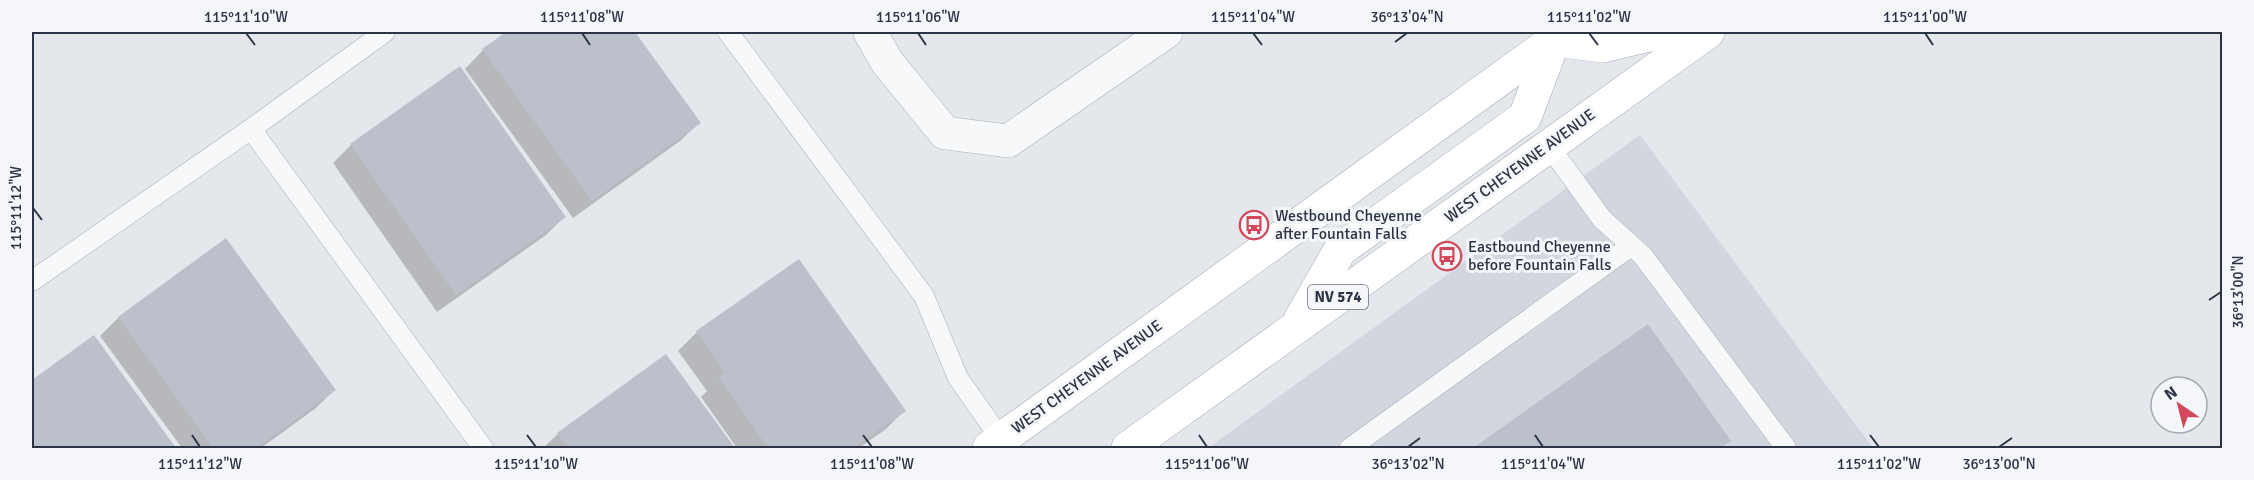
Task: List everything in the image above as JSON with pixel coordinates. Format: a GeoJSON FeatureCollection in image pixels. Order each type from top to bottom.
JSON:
{"type":"FeatureCollection","features":[{"type":"Feature","properties":{"kind":"main road"},"geometry":{"type":"LineString","coordinates":[[1294,329],[1340,250],[1525,117],[1556,34],[1603,46],[1662,32]]}},
{"type":"Feature","properties":{"kind":"main road","name":"WEST CHEYENNE AVENUE"},"geometry":{"type":"LineString","coordinates":[[1128,448],[1708,32]]}},
{"type":"Feature","properties":{"kind":"main road","name":"WEST CHEYENNE AVENUE"},"geometry":{"type":"LineString","coordinates":[[995,444],[1556,34]]}},
{"type":"Feature","properties":{"kind":"street"},"geometry":{"type":"LineString","coordinates":[[870,32],[887,62],[945,133],[1008,141],[1166,32]]}},
{"type":"Feature","properties":{"kind":"lane"},"geometry":{"type":"LineString","coordinates":[[32,281],[251,129],[385,32]]}},
{"type":"Feature","properties":{"kind":"lane"},"geometry":{"type":"LineString","coordinates":[[728,32],[924,296],[958,378],[995,444]]}},
{"type":"Feature","properties":{"kind":"lane"},"geometry":{"type":"LineString","coordinates":[[251,129],[483,448]]}},
{"type":"Feature","properties":{"kind":"lane"},"geometry":{"type":"LineString","coordinates":[[1549,146],[1602,219],[1643,256],[1786,448]]}},
{"type":"Feature","properties":{"kind":"lane"},"geometry":{"type":"LineString","coordinates":[[1350,448],[1631,246]]}},
{"type":"Feature","properties":{"kind":"shaded area"},"geometry":{"type":"Polygon","coordinates":[[[1640,135],[1873,448],[1208,448],[1640,135]]]}},
{"type":"Feature","properties":{"kind":"building"},"geometry":{"type":"Polygon","coordinates":[[[506,32],[635,32],[701,123],[592,201],[482,49],[506,32]]]}},
{"type":"Feature","properties":{"kind":"building"},"geometry":{"type":"Polygon","coordinates":[[[460,66],[566,217],[456,295],[350,144],[460,66]]]}},
{"type":"Feature","properties":{"kind":"building"},"geometry":{"type":"Polygon","coordinates":[[[226,238],[336,390],[257,448],[213,448],[118,317],[226,238]]]}},
{"type":"Feature","properties":{"kind":"building"},"geometry":{"type":"Polygon","coordinates":[[[799,259],[906,411],[853,448],[768,448],[718,377],[725,373],[696,331],[799,259]]]}},
{"type":"Feature","properties":{"kind":"building"},"geometry":{"type":"Polygon","coordinates":[[[1648,324],[1731,441],[1720,448],[1473,448],[1648,324]]]}},
{"type":"Feature","properties":{"kind":"building"},"geometry":{"type":"Polygon","coordinates":[[[94,335],[176,448],[32,448],[32,380],[94,335]]]}},
{"type":"Feature","properties":{"kind":"building"},"geometry":{"type":"Polygon","coordinates":[[[666,354],[735,448],[568,448],[557,433],[666,354]]]}},
{"type":"Feature","properties":{"kind":"place","name":"Westbound Cheyenne after Fountain Falls"},"geometry":{"type":"Point","coordinates":[1254,225]}},
{"type":"Feature","properties":{"kind":"place","name":"Eastbound Cheyenne before Fountain Falls"},"geometry":{"type":"Point","coordinates":[1447,256]}}]}
